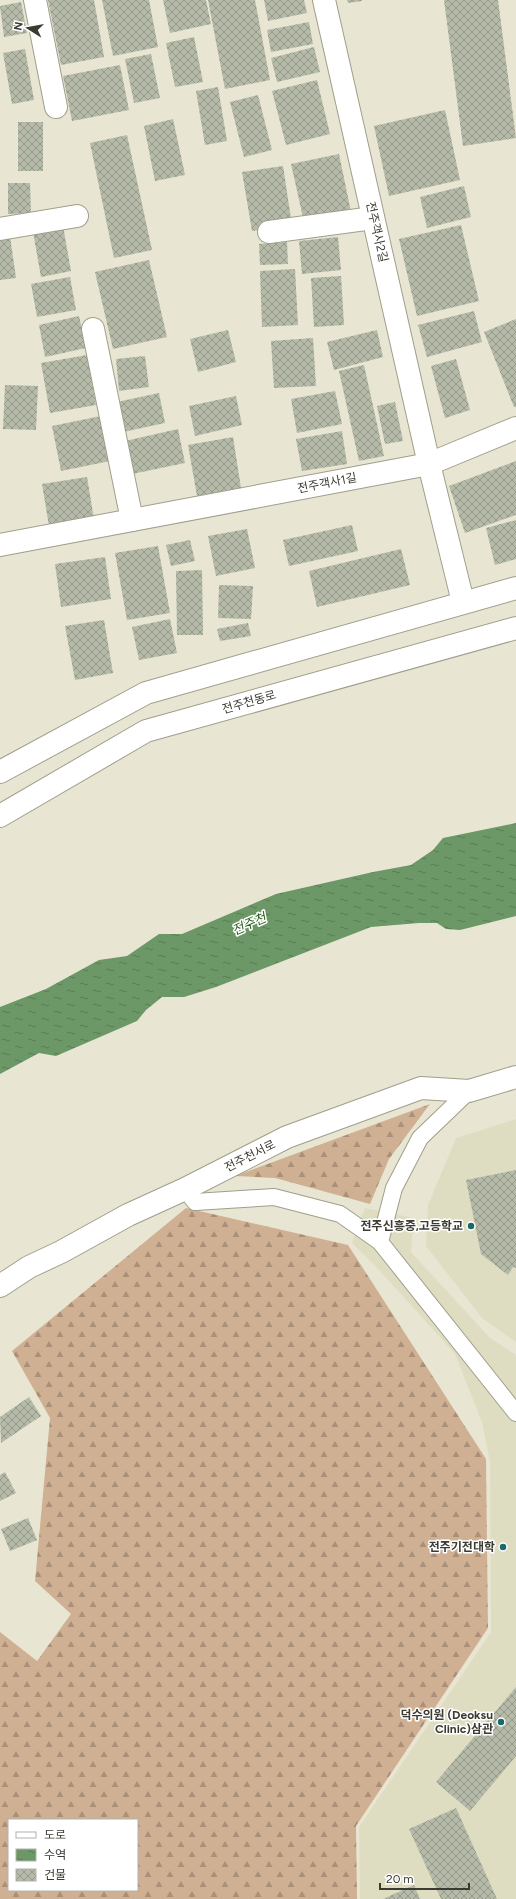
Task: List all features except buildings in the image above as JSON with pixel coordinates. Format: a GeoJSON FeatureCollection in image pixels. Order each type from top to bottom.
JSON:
{"type":"FeatureCollection","features":[{"type":"Feature","properties":{"kind":"street"},"geometry":{"type":"LineString","coordinates":[[35,0],[56,107]]}},
{"type":"Feature","properties":{"kind":"street","name":"전주객사2길"},"geometry":{"type":"LineString","coordinates":[[324,0],[429,464],[463,602]]}},
{"type":"Feature","properties":{"kind":"street"},"geometry":{"type":"LineString","coordinates":[[0,229],[77,216]]}},
{"type":"Feature","properties":{"kind":"street"},"geometry":{"type":"LineString","coordinates":[[269,232],[373,218]]}},
{"type":"Feature","properties":{"kind":"street"},"geometry":{"type":"LineString","coordinates":[[93,329],[132,520]]}},
{"type":"Feature","properties":{"kind":"street","name":"전주객사1길"},"geometry":{"type":"LineString","coordinates":[[0,545],[429,464],[516,428]]}},
{"type":"Feature","properties":{"kind":"street"},"geometry":{"type":"LineString","coordinates":[[0,772],[146,693],[516,588]]}},
{"type":"Feature","properties":{"kind":"street","name":"전주천동로"},"geometry":{"type":"LineString","coordinates":[[0,816],[146,731],[516,628]]}},
{"type":"Feature","properties":{"kind":"street","name":"전주천서로"},"geometry":{"type":"LineString","coordinates":[[0,1286],[29,1267],[61,1252],[128,1215],[185,1189],[287,1137],[421,1088],[469,1091],[516,1077]]}},
{"type":"Feature","properties":{"kind":"lane"},"geometry":{"type":"LineString","coordinates":[[380,1242],[394,1188],[420,1138],[469,1091]]}},
{"type":"Feature","properties":{"kind":"lane"},"geometry":{"type":"LineString","coordinates":[[185,1189],[195,1202],[274,1197],[340,1214],[380,1242],[516,1413]]}},
{"type":"Feature","properties":{"kind":"shaded area","name":"전주신흥중,고등학교"},"geometry":{"type":"Polygon","coordinates":[[[516,1119],[516,1342],[482,1318],[426,1246],[428,1205],[456,1138],[516,1119]]]}},
{"type":"Feature","properties":{"kind":"shaded area","name":"전주기전대학"},"geometry":{"type":"Polygon","coordinates":[[[365,1208],[414,1218],[411,1252],[490,1338],[516,1355],[516,1899],[360,1899],[359,1827],[491,1632],[490,1462],[482,1422],[455,1354],[380,1271],[352,1243],[365,1208]]]}},
{"type":"Feature","properties":{"kind":"green space"},"geometry":{"type":"Polygon","coordinates":[[[430,1104],[389,1159],[370,1204],[275,1178],[235,1176],[430,1104]]]}},
{"type":"Feature","properties":{"kind":"green space"},"geometry":{"type":"Polygon","coordinates":[[[186,1208],[348,1245],[486,1459],[488,1628],[356,1826],[357,1899],[0,1899],[0,1632],[37,1661],[71,1614],[35,1581],[50,1418],[12,1351],[186,1208]]]}},
{"type":"Feature","properties":{"kind":"water","name":"전주천"},"geometry":{"type":"Polygon","coordinates":[[[516,823],[516,916],[460,930],[446,929],[437,923],[371,927],[216,987],[184,997],[162,997],[146,1010],[137,1021],[56,1056],[39,1053],[0,1074],[0,1007],[46,989],[99,960],[127,956],[159,934],[182,934],[276,894],[411,865],[433,850],[443,838],[516,823]]]}},
{"type":"Feature","properties":{"kind":"place","name":"전주신흥중,고등학교"},"geometry":{"type":"Point","coordinates":[471,1226]}},
{"type":"Feature","properties":{"kind":"place","name":"전주기전대학"},"geometry":{"type":"Point","coordinates":[503,1547]}},
{"type":"Feature","properties":{"kind":"place","name":"덕수의원 (Deoksu Clinic)삼관"},"geometry":{"type":"Point","coordinates":[501,1722]}}]}
